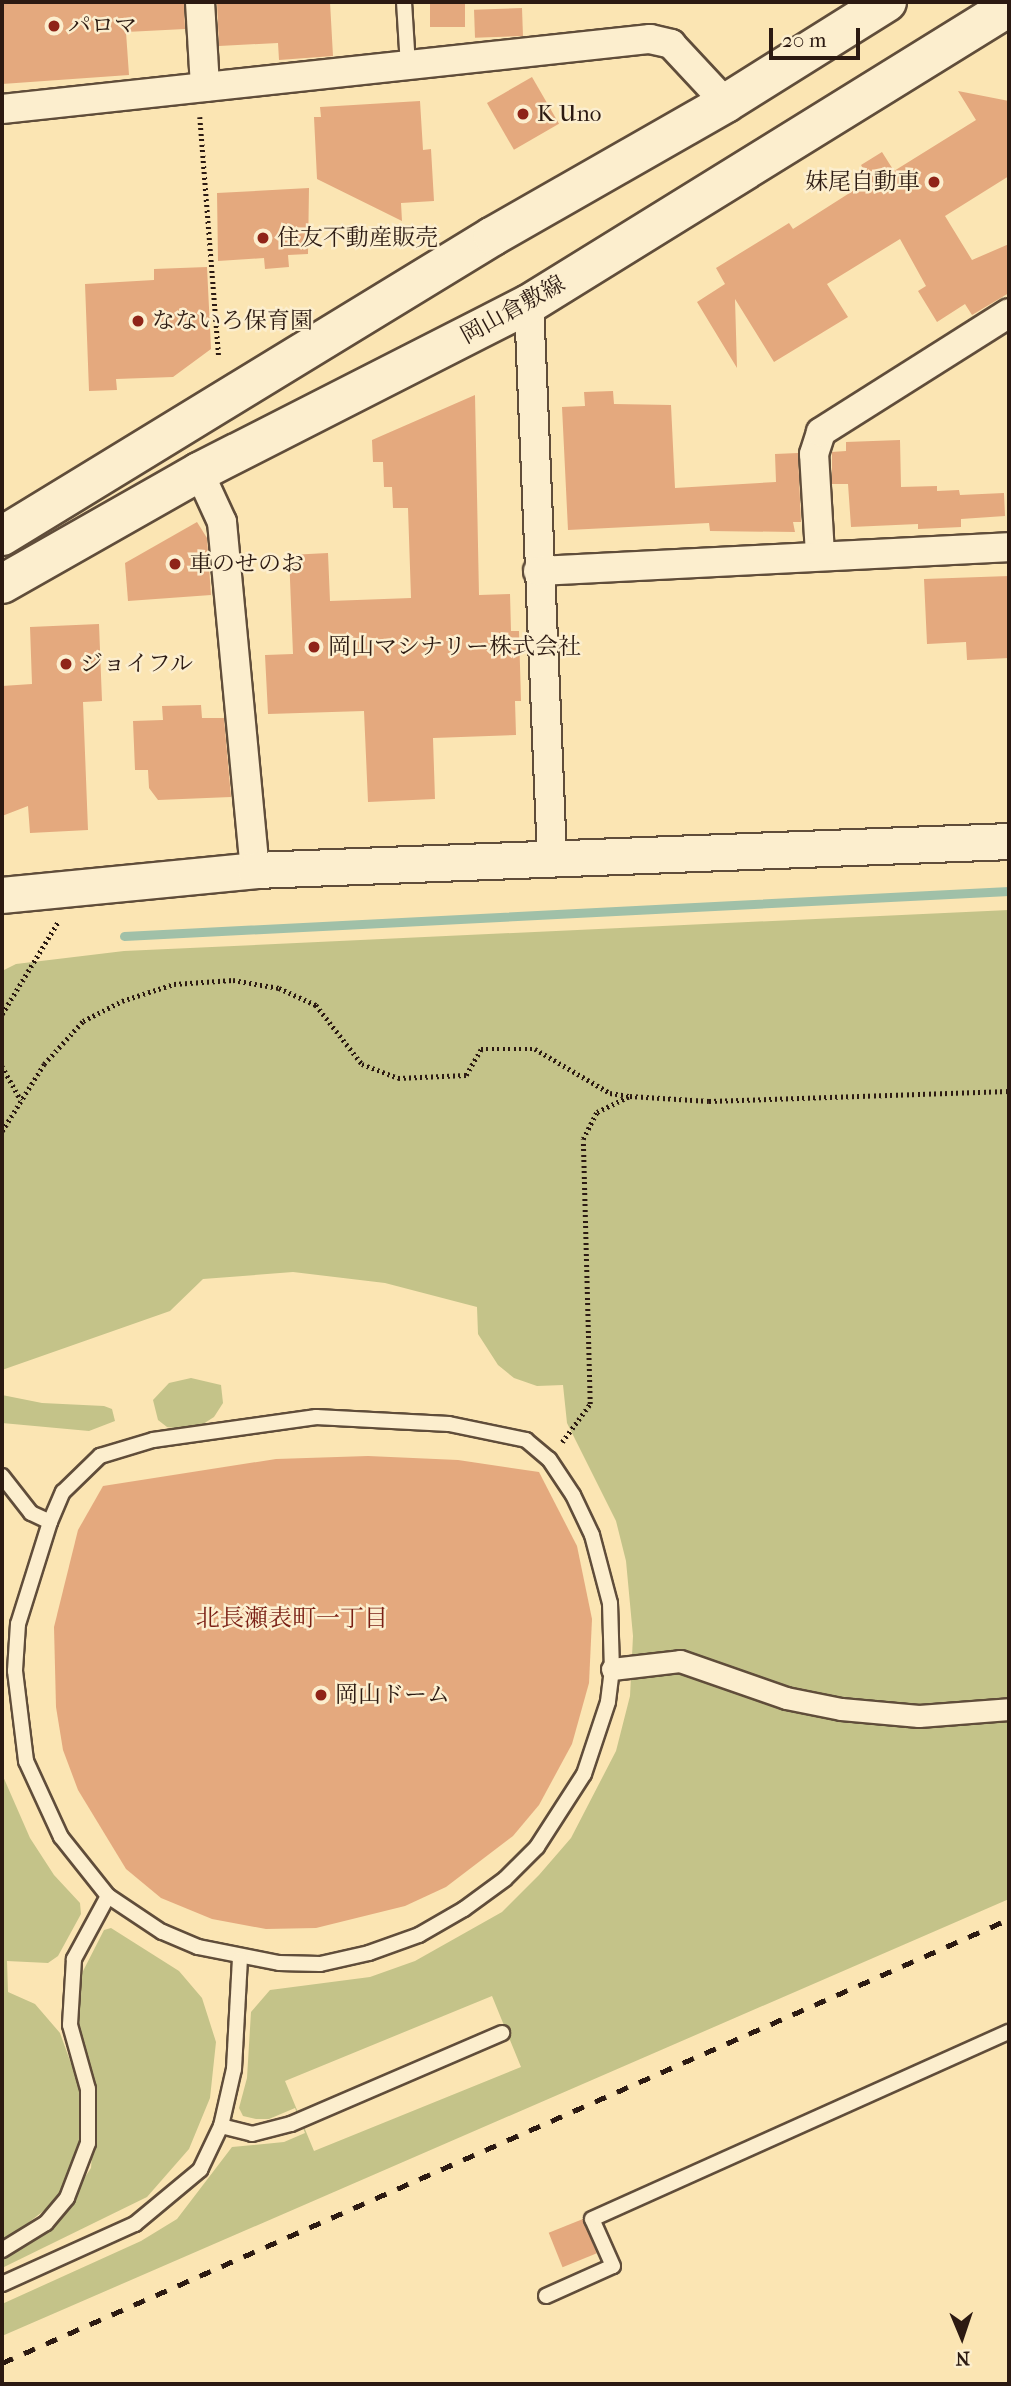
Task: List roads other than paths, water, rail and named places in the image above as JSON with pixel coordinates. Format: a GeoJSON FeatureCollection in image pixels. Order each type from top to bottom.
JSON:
{"type":"FeatureCollection","features":[{"type":"Feature","properties":{"kind":"main road"},"geometry":{"type":"LineString","coordinates":[[2,536],[493,236],[726,103],[887,2]]}},
{"type":"Feature","properties":{"kind":"main road","name":"岡山倉敷線"},"geometry":{"type":"LineString","coordinates":[[2,584],[199,472],[529,304],[1007,8]]}},
{"type":"Feature","properties":{"kind":"street"},"geometry":{"type":"LineString","coordinates":[[200,2],[201,88]]}},
{"type":"Feature","properties":{"kind":"street"},"geometry":{"type":"LineString","coordinates":[[2,109],[650,39],[671,44],[726,103]]}},
{"type":"Feature","properties":{"kind":"street"},"geometry":{"type":"LineString","coordinates":[[529,304],[552,859]]}},
{"type":"Feature","properties":{"kind":"street"},"geometry":{"type":"LineString","coordinates":[[820,554],[814,454],[821,432],[1009,313]]}},
{"type":"Feature","properties":{"kind":"street"},"geometry":{"type":"LineString","coordinates":[[199,472],[222,522],[255,870]]}},
{"type":"Feature","properties":{"kind":"street"},"geometry":{"type":"LineString","coordinates":[[538,571],[820,554],[1009,547]]}},
{"type":"Feature","properties":{"kind":"street"},"geometry":{"type":"LineString","coordinates":[[2,895],[77,884],[255,870],[1009,842]]}},
{"type":"Feature","properties":{"kind":"street"},"geometry":{"type":"LineString","coordinates":[[612,1669],[680,1661],[786,1698],[841,1709],[919,1716],[1009,1709]]}},
{"type":"Feature","properties":{"kind":"lane"},"geometry":{"type":"LineString","coordinates":[[404,2],[408,65]]}},
{"type":"Feature","properties":{"kind":"lane"},"geometry":{"type":"LineString","coordinates":[[316,1417],[449,1423],[526,1440],[549,1459],[573,1495],[603,1568],[611,1614],[612,1669],[600,1736],[584,1774],[544,1838],[505,1879],[419,1935],[369,1953],[320,1964],[240,1959],[162,1933],[108,1896],[61,1837],[42,1802],[26,1761],[18,1716],[18,1625],[50,1522],[63,1492],[100,1455],[153,1440],[262,1422],[316,1417]]}},
{"type":"Feature","properties":{"kind":"lane"},"geometry":{"type":"LineString","coordinates":[[2,1476],[31,1513],[50,1522]]}},
{"type":"Feature","properties":{"kind":"lane"},"geometry":{"type":"LineString","coordinates":[[2,2250],[46,2223],[67,2198],[89,2143],[88,2089],[70,2025],[74,1959],[108,1896]]}},
{"type":"Feature","properties":{"kind":"lane"},"geometry":{"type":"LineString","coordinates":[[2,2284],[135,2224],[170,2199],[200,2170],[221,2126],[234,2069],[240,1959]]}},
{"type":"Feature","properties":{"kind":"lane"},"geometry":{"type":"LineString","coordinates":[[545,2296],[613,2266],[592,2219],[1009,2032]]}},
{"type":"Feature","properties":{"kind":"lane"},"geometry":{"type":"LineString","coordinates":[[221,2126],[252,2134],[290,2124],[502,2033]]}},
{"type":"Feature","properties":{"kind":"waterway"},"geometry":{"type":"LineString","coordinates":[[124,936],[1009,891]]}},
{"type":"Feature","properties":{"kind":"railway"},"geometry":{"type":"LineString","coordinates":[[2,2363],[1009,1919]]}},
{"type":"Feature","properties":{"kind":"place","name":"パロマ"},"geometry":{"type":"Point","coordinates":[54,26]}},
{"type":"Feature","properties":{"kind":"place","name":"K Uno"},"geometry":{"type":"Point","coordinates":[523,114]}},
{"type":"Feature","properties":{"kind":"place","name":"妹尾自動車"},"geometry":{"type":"Point","coordinates":[934,182]}},
{"type":"Feature","properties":{"kind":"place","name":"住友不動産販売"},"geometry":{"type":"Point","coordinates":[263,238]}},
{"type":"Feature","properties":{"kind":"place","name":"なないろ保育園"},"geometry":{"type":"Point","coordinates":[138,321]}},
{"type":"Feature","properties":{"kind":"place","name":"車のせのお"},"geometry":{"type":"Point","coordinates":[175,564]}},
{"type":"Feature","properties":{"kind":"place","name":"岡山マシナリー株式会社"},"geometry":{"type":"Point","coordinates":[314,647]}},
{"type":"Feature","properties":{"kind":"place","name":"ジョイフル"},"geometry":{"type":"Point","coordinates":[66,664]}},
{"type":"Feature","properties":{"kind":"place","name":"岡山ドーム"},"geometry":{"type":"Point","coordinates":[321,1695]}},
{"type":"Feature","properties":{"kind":"district","name":"北長瀬表町一丁目"},"geometry":{"type":"Point","coordinates":[292,1619]}}]}
